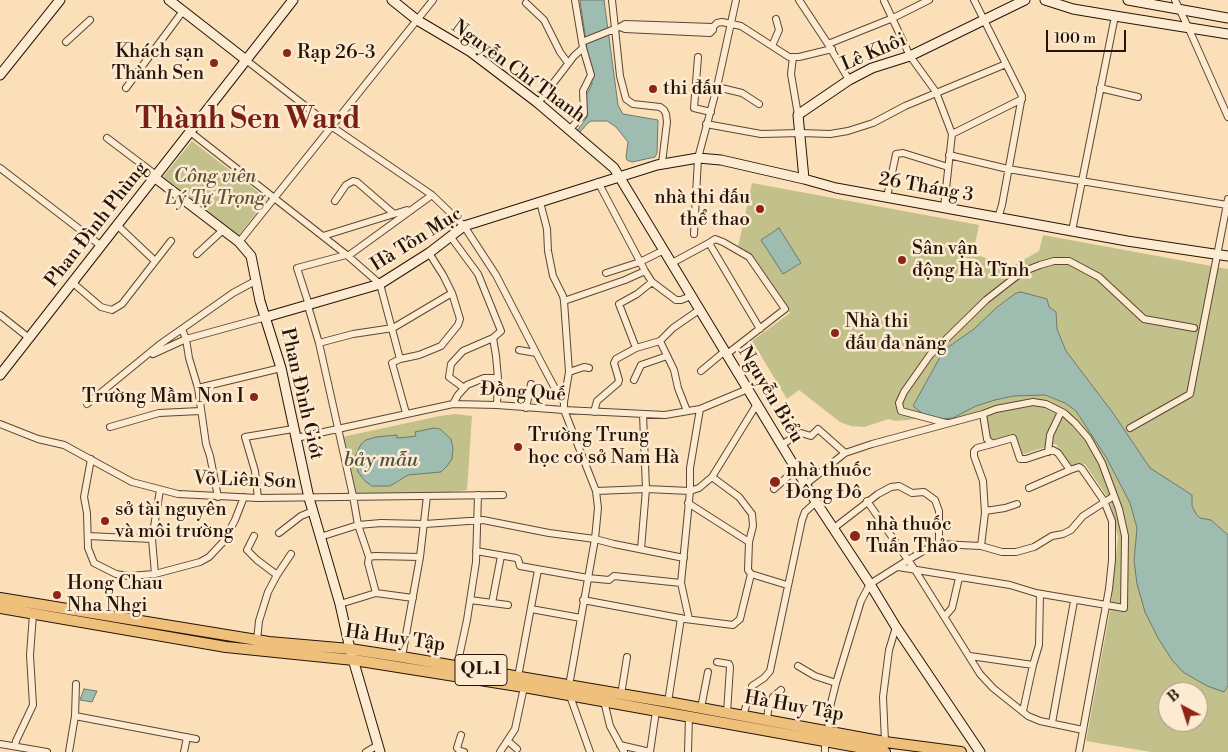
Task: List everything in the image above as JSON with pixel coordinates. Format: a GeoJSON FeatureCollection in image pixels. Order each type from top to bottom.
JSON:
{"type":"FeatureCollection","features":[{"type":"Feature","properties":{"kind":"main road","name":"Hà Huy Tập"},"geometry":{"type":"LineString","coordinates":[[0,598],[257,640],[350,649],[518,677],[604,701],[689,716],[825,747],[885,747],[961,752]]}},
{"type":"Feature","properties":{"kind":"main road","name":"Hà Huy Tập"},"geometry":{"type":"LineString","coordinates":[[0,608],[234,648],[354,660],[524,688],[621,694],[828,731],[885,747]]}},
{"type":"Feature","properties":{"kind":"street"},"geometry":{"type":"LineString","coordinates":[[0,75],[60,0]]}},
{"type":"Feature","properties":{"kind":"street"},"geometry":{"type":"LineString","coordinates":[[169,0],[331,126],[432,195],[464,226],[496,275],[558,394],[564,402]]}},
{"type":"Feature","properties":{"kind":"street","name":"Phan Đình Phùng"},"geometry":{"type":"LineString","coordinates":[[0,375],[292,0]]}},
{"type":"Feature","properties":{"kind":"street","name":"Nguyễn Chí Thanh"},"geometry":{"type":"LineString","coordinates":[[392,0],[417,20],[471,52],[538,103],[614,168],[620,176]]}},
{"type":"Feature","properties":{"kind":"street"},"geometry":{"type":"LineString","coordinates":[[239,242],[433,0]]}},
{"type":"Feature","properties":{"kind":"street"},"geometry":{"type":"LineString","coordinates":[[570,129],[584,114],[583,91],[591,75],[575,0]]}},
{"type":"Feature","properties":{"kind":"street"},"geometry":{"type":"LineString","coordinates":[[612,0],[620,76],[626,99],[633,104],[660,108],[666,114],[667,122],[662,163]]}},
{"type":"Feature","properties":{"kind":"street"},"geometry":{"type":"LineString","coordinates":[[694,234],[698,158],[706,124],[711,112],[736,0]]}},
{"type":"Feature","properties":{"kind":"street"},"geometry":{"type":"LineString","coordinates":[[799,0],[830,46],[849,80]]}},
{"type":"Feature","properties":{"kind":"street"},"geometry":{"type":"LineString","coordinates":[[538,103],[584,43],[625,24],[713,27],[717,23],[722,22],[741,26],[793,57],[830,46],[929,0]]}},
{"type":"Feature","properties":{"kind":"street"},"geometry":{"type":"LineString","coordinates":[[974,0],[1022,96],[998,218]]}},
{"type":"Feature","properties":{"kind":"street","name":"Lê Khôi"},"geometry":{"type":"LineString","coordinates":[[798,115],[849,80],[872,68],[910,56],[1025,0]]}},
{"type":"Feature","properties":{"kind":"street"},"geometry":{"type":"LineString","coordinates":[[1045,0],[1074,9],[1228,34]]}},
{"type":"Feature","properties":{"kind":"street"},"geometry":{"type":"LineString","coordinates":[[1128,0],[1228,18]]}},
{"type":"Feature","properties":{"kind":"street"},"geometry":{"type":"LineString","coordinates":[[1175,0],[1228,117]]}},
{"type":"Feature","properties":{"kind":"street"},"geometry":{"type":"LineString","coordinates":[[884,1],[910,56],[936,92],[952,134],[944,208]]}},
{"type":"Feature","properties":{"kind":"street"},"geometry":{"type":"LineString","coordinates":[[526,3],[544,20],[568,64]]}},
{"type":"Feature","properties":{"kind":"street"},"geometry":{"type":"LineString","coordinates":[[126,88],[182,11]]}},
{"type":"Feature","properties":{"kind":"street"},"geometry":{"type":"LineString","coordinates":[[1072,231],[1115,16]]}},
{"type":"Feature","properties":{"kind":"street"},"geometry":{"type":"LineString","coordinates":[[772,46],[779,30],[776,19]]}},
{"type":"Feature","properties":{"kind":"street"},"geometry":{"type":"LineString","coordinates":[[66,42],[90,20]]}},
{"type":"Feature","properties":{"kind":"street"},"geometry":{"type":"LineString","coordinates":[[698,56],[694,108],[711,112]]}},
{"type":"Feature","properties":{"kind":"street"},"geometry":{"type":"LineString","coordinates":[[793,57],[791,74],[801,133],[804,178]]}},
{"type":"Feature","properties":{"kind":"street"},"geometry":{"type":"LineString","coordinates":[[706,124],[761,134],[830,134],[873,124],[905,106],[936,92],[1006,64]]}},
{"type":"Feature","properties":{"kind":"street"},"geometry":{"type":"LineString","coordinates":[[717,87],[742,93],[759,104]]}},
{"type":"Feature","properties":{"kind":"street"},"geometry":{"type":"LineString","coordinates":[[1100,88],[1138,97]]}},
{"type":"Feature","properties":{"kind":"street"},"geometry":{"type":"LineString","coordinates":[[952,134],[1022,99]]}},
{"type":"Feature","properties":{"kind":"street"},"geometry":{"type":"LineString","coordinates":[[189,131],[347,255],[380,284],[400,359]]}},
{"type":"Feature","properties":{"kind":"street"},"geometry":{"type":"LineString","coordinates":[[107,138],[155,176]]}},
{"type":"Feature","properties":{"kind":"street"},"geometry":{"type":"LineString","coordinates":[[887,197],[894,156],[896,154],[903,153],[948,167]]}},
{"type":"Feature","properties":{"kind":"street"},"geometry":{"type":"LineString","coordinates":[[949,155],[1008,169],[1082,182],[1227,202],[1190,394],[1130,428]]}},
{"type":"Feature","properties":{"kind":"street","name":"26 Tháng 3"},"geometry":{"type":"LineString","coordinates":[[620,176],[662,163],[698,158],[721,160],[804,178],[836,188],[1128,241],[1228,256]]}},
{"type":"Feature","properties":{"kind":"street"},"geometry":{"type":"LineString","coordinates":[[0,168],[100,245]]}},
{"type":"Feature","properties":{"kind":"street","name":"Phan Đình Giót"},"geometry":{"type":"LineString","coordinates":[[155,176],[239,242],[250,256],[257,280],[260,301],[280,368],[308,498],[340,604],[350,649],[379,749]]}},
{"type":"Feature","properties":{"kind":"street","name":"Hà Tôn Mục"},"geometry":{"type":"LineString","coordinates":[[145,357],[186,339],[380,284],[429,253],[464,226],[620,176]]}},
{"type":"Feature","properties":{"kind":"street","name":"Nguyễn Biểu"},"geometry":{"type":"LineString","coordinates":[[620,176],[690,296],[816,502],[896,627],[980,752]]}},
{"type":"Feature","properties":{"kind":"street"},"geometry":{"type":"LineString","coordinates":[[335,201],[346,186],[353,181],[357,182],[394,214]]}},
{"type":"Feature","properties":{"kind":"street"},"geometry":{"type":"LineString","coordinates":[[598,182],[652,282],[676,300],[690,296]]}},
{"type":"Feature","properties":{"kind":"street"},"geometry":{"type":"LineString","coordinates":[[376,594],[368,563],[369,558],[358,525],[319,343],[297,268],[347,255],[432,195]]}},
{"type":"Feature","properties":{"kind":"street"},"geometry":{"type":"LineString","coordinates":[[540,202],[547,229],[548,251],[553,276],[564,301],[569,372],[564,410],[596,491],[598,508],[595,539],[583,600],[570,691],[589,752]]}},
{"type":"Feature","properties":{"kind":"street"},"geometry":{"type":"LineString","coordinates":[[322,236],[414,208]]}},
{"type":"Feature","properties":{"kind":"street"},"geometry":{"type":"LineString","coordinates":[[117,225],[155,261]]}},
{"type":"Feature","properties":{"kind":"street"},"geometry":{"type":"LineString","coordinates":[[198,254],[223,230]]}},
{"type":"Feature","properties":{"kind":"street"},"geometry":{"type":"LineString","coordinates":[[450,236],[478,274],[501,331],[493,338],[470,347],[451,364],[449,377],[464,388]]}},
{"type":"Feature","properties":{"kind":"street"},"geometry":{"type":"LineString","coordinates":[[672,264],[715,239],[723,242],[749,257],[785,309],[701,371]]}},
{"type":"Feature","properties":{"kind":"street"},"geometry":{"type":"LineString","coordinates":[[73,283],[101,307],[112,310],[122,304],[171,241]]}},
{"type":"Feature","properties":{"kind":"street"},"geometry":{"type":"LineString","coordinates":[[709,243],[760,329]]}},
{"type":"Feature","properties":{"kind":"street"},"geometry":{"type":"LineString","coordinates":[[606,273],[640,262],[664,250]]}},
{"type":"Feature","properties":{"kind":"street"},"geometry":{"type":"LineString","coordinates":[[406,413],[392,364],[400,359],[419,356],[441,346],[460,319],[452,293],[429,253]]}},
{"type":"Feature","properties":{"kind":"street"},"geometry":{"type":"LineString","coordinates":[[946,423],[901,411],[899,402],[904,392],[930,355],[986,300],[1022,272],[1040,265],[1054,261],[1069,262],[1100,277],[1144,319],[1194,328]]}},
{"type":"Feature","properties":{"kind":"street"},"geometry":{"type":"LineString","coordinates":[[564,301],[625,280],[645,270]]}},
{"type":"Feature","properties":{"kind":"street"},"geometry":{"type":"LineString","coordinates":[[87,404],[182,329],[233,293],[257,280]]}},
{"type":"Feature","properties":{"kind":"street"},"geometry":{"type":"LineString","coordinates":[[636,348],[619,304],[637,294],[652,282]]}},
{"type":"Feature","properties":{"kind":"street"},"geometry":{"type":"LineString","coordinates":[[319,343],[353,334],[393,328],[452,293]]}},
{"type":"Feature","properties":{"kind":"street"},"geometry":{"type":"LineString","coordinates":[[594,412],[597,401],[618,383],[619,380],[614,363],[616,359],[636,348],[660,341],[673,328],[699,310]]}},
{"type":"Feature","properties":{"kind":"street"},"geometry":{"type":"LineString","coordinates":[[0,315],[29,338]]}},
{"type":"Feature","properties":{"kind":"street"},"geometry":{"type":"LineString","coordinates":[[182,329],[198,388],[200,411],[218,497]]}},
{"type":"Feature","properties":{"kind":"street"},"geometry":{"type":"LineString","coordinates":[[493,338],[498,378],[497,405]]}},
{"type":"Feature","properties":{"kind":"street"},"geometry":{"type":"LineString","coordinates":[[660,341],[687,411]]}},
{"type":"Feature","properties":{"kind":"street"},"geometry":{"type":"LineString","coordinates":[[519,350],[536,352]]}},
{"type":"Feature","properties":{"kind":"street"},"geometry":{"type":"LineString","coordinates":[[634,380],[641,365],[667,356]]}},
{"type":"Feature","properties":{"kind":"street"},"geometry":{"type":"LineString","coordinates":[[569,372],[584,367],[589,368]]}},
{"type":"Feature","properties":{"kind":"street"},"geometry":{"type":"LineString","coordinates":[[198,388],[280,368]]}},
{"type":"Feature","properties":{"kind":"street"},"geometry":{"type":"LineString","coordinates":[[453,404],[467,385],[484,378],[498,378]]}},
{"type":"Feature","properties":{"kind":"street"},"geometry":{"type":"LineString","coordinates":[[526,408],[531,384]]}},
{"type":"Feature","properties":{"kind":"street","name":"Đồng Quế"},"geometry":{"type":"LineString","coordinates":[[258,498],[255,471],[245,437],[338,428],[453,404],[665,415],[700,409],[748,389]]}},
{"type":"Feature","properties":{"kind":"street"},"geometry":{"type":"LineString","coordinates":[[806,484],[845,453],[996,409],[1034,402],[1046,404],[1061,412],[1075,423],[1088,438],[1102,463],[1114,496],[1125,536],[1124,608],[1074,601],[1010,585],[898,568]]}},
{"type":"Feature","properties":{"kind":"street"},"geometry":{"type":"LineString","coordinates":[[596,491],[646,489],[690,491],[699,488],[712,477],[757,404]]}},
{"type":"Feature","properties":{"kind":"street"},"geometry":{"type":"LineString","coordinates":[[689,619],[681,583],[690,491],[690,468],[700,409]]}},
{"type":"Feature","properties":{"kind":"street"},"geometry":{"type":"LineString","coordinates":[[110,427],[159,413],[200,411]]}},
{"type":"Feature","properties":{"kind":"street"},"geometry":{"type":"LineString","coordinates":[[1048,452],[1050,435],[1061,412]]}},
{"type":"Feature","properties":{"kind":"street"},"geometry":{"type":"LineString","coordinates":[[642,549],[646,489],[643,414]]}},
{"type":"Feature","properties":{"kind":"street"},"geometry":{"type":"LineString","coordinates":[[983,414],[988,439],[992,444]]}},
{"type":"Feature","properties":{"kind":"street","name":"Võ Liên Sơn"},"geometry":{"type":"LineString","coordinates":[[0,424],[38,439],[64,445],[132,482],[178,494],[258,498],[503,495]]}},
{"type":"Feature","properties":{"kind":"street"},"geometry":{"type":"LineString","coordinates":[[782,445],[802,433],[811,436],[818,429],[845,453]]}},
{"type":"Feature","properties":{"kind":"street"},"geometry":{"type":"LineString","coordinates":[[981,546],[985,511],[982,481],[974,456],[977,448],[1013,438],[1018,457],[1022,459],[1056,451],[1070,470]]}},
{"type":"Feature","properties":{"kind":"street"},"geometry":{"type":"LineString","coordinates":[[91,459],[84,498],[87,513],[88,548],[94,563],[116,574],[128,576],[155,574],[200,562],[209,557],[224,541],[236,520],[244,497]]}},
{"type":"Feature","properties":{"kind":"street"},"geometry":{"type":"LineString","coordinates":[[1029,488],[1075,467],[1079,467],[1104,501],[1112,521],[1113,547],[1109,589],[1079,752]]}},
{"type":"Feature","properties":{"kind":"street"},"geometry":{"type":"LineString","coordinates":[[774,489],[796,469]]}},
{"type":"Feature","properties":{"kind":"street"},"geometry":{"type":"LineString","coordinates":[[712,477],[739,497],[752,514],[753,526],[749,542],[748,570],[751,574],[787,585]]}},
{"type":"Feature","properties":{"kind":"street"},"geometry":{"type":"LineString","coordinates":[[834,528],[867,501],[891,487],[899,486],[912,494],[924,492],[935,500],[939,511],[939,544]]}},
{"type":"Feature","properties":{"kind":"street"},"geometry":{"type":"LineString","coordinates":[[155,574],[152,539],[160,490]]}},
{"type":"Feature","properties":{"kind":"street"},"geometry":{"type":"LineString","coordinates":[[402,657],[420,557],[427,496]]}},
{"type":"Feature","properties":{"kind":"street"},"geometry":{"type":"LineString","coordinates":[[457,666],[470,600],[476,551],[478,496]]}},
{"type":"Feature","properties":{"kind":"street"},"geometry":{"type":"LineString","coordinates":[[828,731],[830,707],[836,683],[861,601],[870,584],[932,546],[939,544],[981,546],[1002,552],[1016,552],[1034,547],[1052,536],[1071,530],[1083,516],[1114,496]]}},
{"type":"Feature","properties":{"kind":"street"},"geometry":{"type":"LineString","coordinates":[[867,501],[915,570],[980,674],[993,688],[1028,716],[1040,721],[1083,730]]}},
{"type":"Feature","properties":{"kind":"street"},"geometry":{"type":"LineString","coordinates":[[743,716],[752,686],[770,672],[804,512],[816,502]]}},
{"type":"Feature","properties":{"kind":"street"},"geometry":{"type":"LineString","coordinates":[[688,503],[749,542]]}},
{"type":"Feature","properties":{"kind":"street"},"geometry":{"type":"LineString","coordinates":[[985,511],[1017,504]]}},
{"type":"Feature","properties":{"kind":"street"},"geometry":{"type":"LineString","coordinates":[[279,533],[301,516],[313,511]]}},
{"type":"Feature","properties":{"kind":"street"},"geometry":{"type":"LineString","coordinates":[[320,537],[358,525],[381,523],[425,524],[483,520],[549,533],[595,539],[684,558]]}},
{"type":"Feature","properties":{"kind":"street"},"geometry":{"type":"LineString","coordinates":[[88,536],[152,539]]}},
{"type":"Feature","properties":{"kind":"street"},"geometry":{"type":"LineString","coordinates":[[254,536],[246,548],[247,550],[276,575]]}},
{"type":"Feature","properties":{"kind":"street"},"geometry":{"type":"LineString","coordinates":[[476,551],[518,559],[520,566],[588,578],[610,580],[614,576],[681,583]]}},
{"type":"Feature","properties":{"kind":"street"},"geometry":{"type":"LineString","coordinates":[[257,640],[262,607],[276,575],[292,554]]}},
{"type":"Feature","properties":{"kind":"street"},"geometry":{"type":"LineString","coordinates":[[369,558],[375,556],[420,557]]}},
{"type":"Feature","properties":{"kind":"street"},"geometry":{"type":"LineString","coordinates":[[492,603],[502,556]]}},
{"type":"Feature","properties":{"kind":"street"},"geometry":{"type":"LineString","coordinates":[[518,677],[538,570]]}},
{"type":"Feature","properties":{"kind":"street"},"geometry":{"type":"LineString","coordinates":[[583,600],[680,618],[733,625],[738,623],[751,574]]}},
{"type":"Feature","properties":{"kind":"street"},"geometry":{"type":"LineString","coordinates":[[945,616],[952,608],[959,578]]}},
{"type":"Feature","properties":{"kind":"street"},"geometry":{"type":"LineString","coordinates":[[340,604],[376,594],[413,598]]}},
{"type":"Feature","properties":{"kind":"street"},"geometry":{"type":"LineString","coordinates":[[1023,711],[1032,665],[1039,646],[1040,594]]}},
{"type":"Feature","properties":{"kind":"street"},"geometry":{"type":"LineString","coordinates":[[470,600],[508,605]]}},
{"type":"Feature","properties":{"kind":"street"},"geometry":{"type":"LineString","coordinates":[[1052,723],[1074,601]]}},
{"type":"Feature","properties":{"kind":"street"},"geometry":{"type":"LineString","coordinates":[[531,609],[581,618]]}},
{"type":"Feature","properties":{"kind":"street"},"geometry":{"type":"LineString","coordinates":[[15,746],[33,705],[30,655],[33,614]]}},
{"type":"Feature","properties":{"kind":"street"},"geometry":{"type":"LineString","coordinates":[[668,702],[680,618]]}},
{"type":"Feature","properties":{"kind":"street"},"geometry":{"type":"LineString","coordinates":[[885,747],[883,698],[889,650],[896,627]]}},
{"type":"Feature","properties":{"kind":"street"},"geometry":{"type":"LineString","coordinates":[[970,656],[1032,665]]}},
{"type":"Feature","properties":{"kind":"street"},"geometry":{"type":"LineString","coordinates":[[621,694],[627,657]]}},
{"type":"Feature","properties":{"kind":"street"},"geometry":{"type":"LineString","coordinates":[[717,662],[728,664],[730,667],[727,713]]}},
{"type":"Feature","properties":{"kind":"street"},"geometry":{"type":"LineString","coordinates":[[798,666],[815,676],[836,683]]}},
{"type":"Feature","properties":{"kind":"street"},"geometry":{"type":"LineString","coordinates":[[701,708],[708,672]]}},
{"type":"Feature","properties":{"kind":"street"},"geometry":{"type":"LineString","coordinates":[[69,752],[75,716],[76,684]]}},
{"type":"Feature","properties":{"kind":"street"},"geometry":{"type":"LineString","coordinates":[[500,752],[514,729],[524,688]]}},
{"type":"Feature","properties":{"kind":"street"},"geometry":{"type":"LineString","coordinates":[[767,720],[773,697],[781,690]]}},
{"type":"Feature","properties":{"kind":"street"},"geometry":{"type":"LineString","coordinates":[[604,701],[610,726],[624,752]]}},
{"type":"Feature","properties":{"kind":"street"},"geometry":{"type":"LineString","coordinates":[[620,745],[650,752],[656,711]]}},
{"type":"Feature","properties":{"kind":"street"},"geometry":{"type":"LineString","coordinates":[[75,716],[196,739]]}},
{"type":"Feature","properties":{"kind":"street"},"geometry":{"type":"LineString","coordinates":[[688,752],[689,716]]}},
{"type":"Feature","properties":{"kind":"street"},"geometry":{"type":"LineString","coordinates":[[461,735],[457,748],[464,752]]}},
{"type":"Feature","properties":{"kind":"street"},"geometry":{"type":"LineString","coordinates":[[184,752],[186,737]]}},
{"type":"Feature","properties":{"kind":"street"},"geometry":{"type":"LineString","coordinates":[[508,741],[516,749]]}},
{"type":"Feature","properties":{"kind":"street"},"geometry":{"type":"LineString","coordinates":[[0,744],[47,752]]}},
{"type":"Feature","properties":{"kind":"street"},"geometry":{"type":"LineString","coordinates":[[366,752],[379,749]]}},
{"type":"Feature","properties":{"kind":"green space","name":"Công viên Lý Tự Trọng"},"geometry":{"type":"Polygon","coordinates":[[[192,141],[267,199],[238,236],[163,177],[192,141]]]}},
{"type":"Feature","properties":{"kind":"green space"},"geometry":{"type":"Polygon","coordinates":[[[752,183],[979,225],[975,244],[980,256],[1010,266],[1009,268],[1039,251],[1043,235],[1228,269],[1228,752],[1151,752],[1086,741],[1111,605],[1118,537],[1110,501],[1085,464],[1070,469],[1056,444],[1021,455],[1015,434],[991,444],[984,412],[950,422],[927,418],[896,421],[889,419],[864,427],[851,426],[840,422],[799,390],[787,399],[752,341],[790,313],[751,255],[738,247],[752,183]]]}},
{"type":"Feature","properties":{"kind":"green space"},"geometry":{"type":"Polygon","coordinates":[[[455,414],[472,416],[467,490],[418,496],[357,498],[342,437],[455,414]]]}},
{"type":"Feature","properties":{"kind":"water"},"geometry":{"type":"Polygon","coordinates":[[[580,0],[604,0],[618,105],[623,114],[658,120],[657,153],[655,157],[632,162],[627,160],[628,142],[616,127],[607,121],[591,121],[579,133],[577,131],[587,117],[585,98],[592,84],[580,0]]]}},
{"type":"Feature","properties":{"kind":"water"},"geometry":{"type":"Polygon","coordinates":[[[779,228],[801,263],[783,274],[761,240],[779,228]]]}},
{"type":"Feature","properties":{"kind":"water"},"geometry":{"type":"Polygon","coordinates":[[[1021,292],[1047,299],[1049,307],[1056,312],[1057,329],[1066,351],[1113,413],[1150,468],[1192,495],[1192,506],[1196,514],[1200,518],[1211,520],[1228,535],[1228,686],[1224,692],[1208,686],[1208,682],[1200,682],[1183,672],[1172,660],[1158,638],[1145,612],[1137,584],[1134,561],[1137,528],[1130,503],[1106,457],[1076,411],[1065,403],[1045,395],[1014,396],[995,400],[976,406],[953,418],[939,419],[924,415],[913,406],[944,350],[974,329],[996,308],[1016,293],[1021,292]]]}},
{"type":"Feature","properties":{"kind":"water","name":"bảy mẫu"},"geometry":{"type":"Polygon","coordinates":[[[434,428],[440,429],[451,439],[453,448],[452,459],[441,472],[408,475],[390,486],[372,486],[358,472],[355,457],[361,444],[366,440],[397,435],[397,438],[416,436],[415,432],[434,428]]]}},
{"type":"Feature","properties":{"kind":"water"},"geometry":{"type":"Polygon","coordinates":[[[84,689],[97,691],[92,702],[80,700],[84,689]]]}},
{"type":"Feature","properties":{"kind":"place","name":"Rạp 26-3"},"geometry":{"type":"Point","coordinates":[287,53]}},
{"type":"Feature","properties":{"kind":"place","name":"Khách sạn Thành Sen"},"geometry":{"type":"Point","coordinates":[214,63]}},
{"type":"Feature","properties":{"kind":"place","name":"thi đấu"},"geometry":{"type":"Point","coordinates":[653,89]}},
{"type":"Feature","properties":{"kind":"place","name":"nhà thi đấu thể thao"},"geometry":{"type":"Point","coordinates":[760,209]}},
{"type":"Feature","properties":{"kind":"place","name":"Sân vận động Hà Tĩnh"},"geometry":{"type":"Point","coordinates":[902,260]}},
{"type":"Feature","properties":{"kind":"place","name":"Nhà thi đấu đa năng"},"geometry":{"type":"Point","coordinates":[835,333]}},
{"type":"Feature","properties":{"kind":"place","name":"Trường Mầm Non I"},"geometry":{"type":"Point","coordinates":[254,397]}},
{"type":"Feature","properties":{"kind":"place","name":"Trường Trung học cơ sở Nam Hà"},"geometry":{"type":"Point","coordinates":[518,447]}},
{"type":"Feature","properties":{"kind":"place","name":"nhà thuốc Đông Đô"},"geometry":{"type":"Point","coordinates":[775,482]}},
{"type":"Feature","properties":{"kind":"place","name":"sở tài nguyên và môi trường"},"geometry":{"type":"Point","coordinates":[105,521]}},
{"type":"Feature","properties":{"kind":"place","name":"nhà thuốc Tuấn Thảo"},"geometry":{"type":"Point","coordinates":[855,536]}},
{"type":"Feature","properties":{"kind":"place","name":"Hong Chau Nha Nhgi"},"geometry":{"type":"Point","coordinates":[57,595]}},
{"type":"Feature","properties":{"kind":"district","name":"Thành Sen Ward"},"geometry":{"type":"Point","coordinates":[248,121]}}]}
